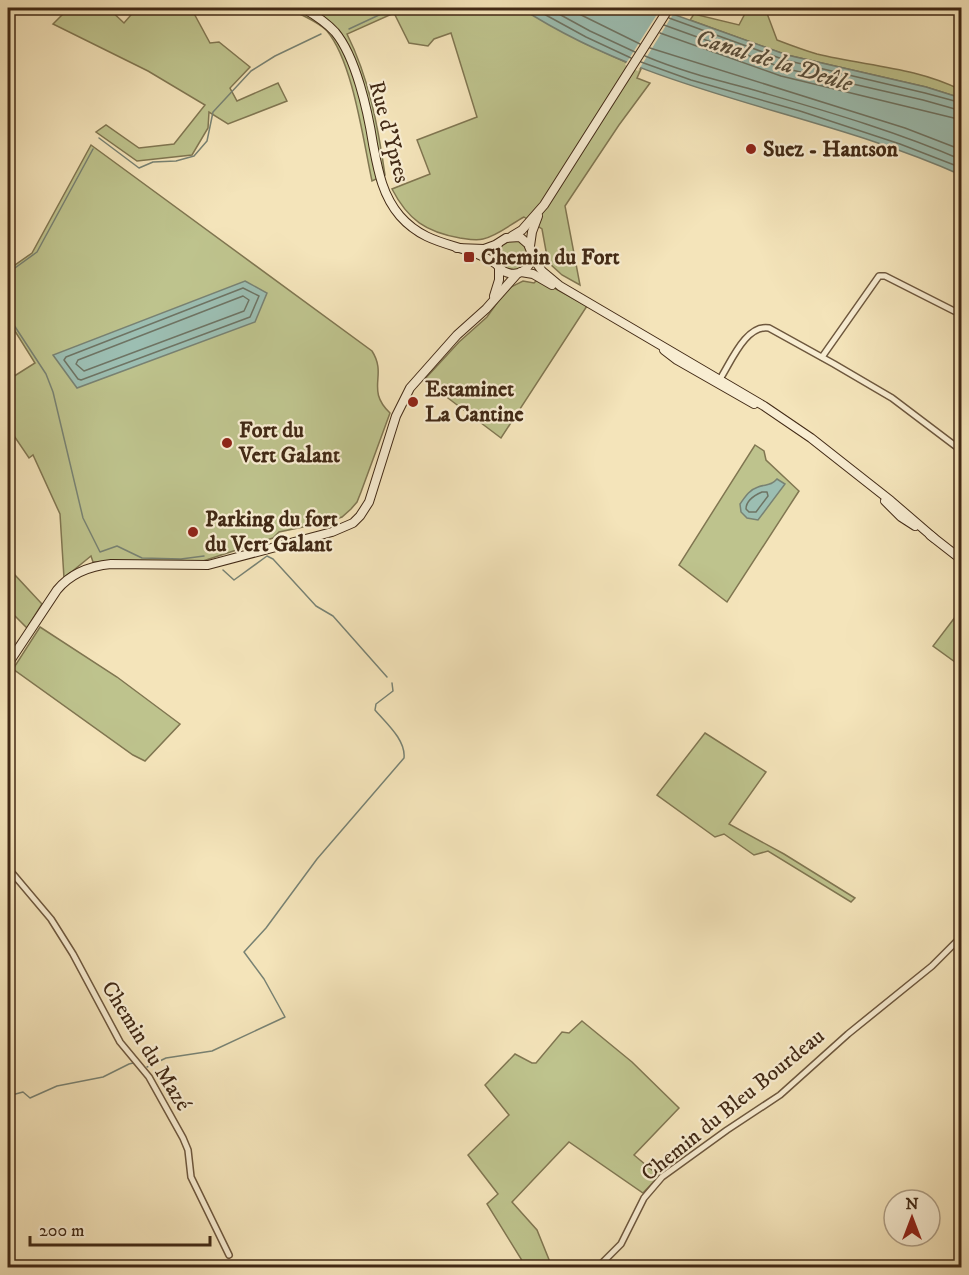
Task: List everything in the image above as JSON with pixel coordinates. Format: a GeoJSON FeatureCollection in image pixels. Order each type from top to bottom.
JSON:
{"type":"FeatureCollection","features":[{"type":"Feature","properties":{"kind":"main road","name":"Rue d'Ypres"},"geometry":{"type":"LineString","coordinates":[[303,8],[329,26],[346,50],[366,109],[380,180],[393,208],[418,232],[498,266]]}},
{"type":"Feature","properties":{"kind":"main road"},"geometry":{"type":"LineString","coordinates":[[8,664],[57,590],[67,580],[83,570],[111,564],[208,565],[332,532],[358,519],[371,497],[396,416],[410,388],[457,335],[490,305],[530,263],[532,232],[544,205],[669,8]]}},
{"type":"Feature","properties":{"kind":"main road"},"geometry":{"type":"LineString","coordinates":[[490,305],[498,283],[495,252],[499,243],[522,230],[544,205]]}},
{"type":"Feature","properties":{"kind":"main road"},"geometry":{"type":"LineString","coordinates":[[512,236],[522,239],[531,250],[538,265],[549,277],[720,379],[807,435],[869,485],[901,517],[934,538],[962,560]]}},
{"type":"Feature","properties":{"kind":"main road","name":"Rue d'Ypres"},"geometry":{"type":"LineString","coordinates":[[457,248],[484,249],[499,243]]}},
{"type":"Feature","properties":{"kind":"main road"},"geometry":{"type":"LineString","coordinates":[[498,266],[506,273],[533,274],[576,295]]}},
{"type":"Feature","properties":{"kind":"main road"},"geometry":{"type":"LineString","coordinates":[[648,337],[677,360],[739,397],[774,413]]}},
{"type":"Feature","properties":{"kind":"street"},"geometry":{"type":"LineString","coordinates":[[822,357],[879,276],[885,276],[962,315]]}},
{"type":"Feature","properties":{"kind":"street"},"geometry":{"type":"LineString","coordinates":[[720,379],[750,332],[762,327],[769,328],[892,398],[962,451]]}},
{"type":"Feature","properties":{"kind":"street","name":"Chemin du Mazé"},"geometry":{"type":"LineString","coordinates":[[8,868],[51,919],[73,954],[120,1042],[149,1077],[183,1138],[188,1150],[191,1177],[229,1255]]}},
{"type":"Feature","properties":{"kind":"street","name":"Chemin du Bleu Bourdeau"},"geometry":{"type":"LineString","coordinates":[[597,1268],[621,1244],[644,1198],[662,1177],[780,1095],[848,1034],[926,972],[962,936]]}},
{"type":"Feature","properties":{"kind":"green space"},"geometry":{"type":"Polygon","coordinates":[[[69,8],[108,8],[124,23],[137,8],[191,8],[210,43],[219,42],[250,67],[230,88],[237,101],[278,83],[287,101],[228,124],[209,112],[208,128],[192,155],[137,161],[96,132],[106,125],[139,148],[174,144],[205,105],[148,71],[53,24],[69,8]]]}},
{"type":"Feature","properties":{"kind":"green space"},"geometry":{"type":"Polygon","coordinates":[[[287,8],[521,8],[584,43],[641,69],[637,78],[650,83],[565,206],[580,285],[562,275],[548,262],[542,229],[524,217],[499,233],[488,237],[477,240],[460,238],[437,232],[419,223],[405,209],[392,189],[430,174],[417,140],[477,117],[451,33],[434,39],[428,46],[409,43],[394,13],[347,34],[367,85],[379,138],[385,175],[372,181],[356,102],[344,62],[336,45],[323,27],[287,8]]]}},
{"type":"Feature","properties":{"kind":"green space"},"geometry":{"type":"Polygon","coordinates":[[[748,8],[765,8],[777,40],[817,54],[926,76],[961,90],[961,98],[926,87],[787,55],[690,20],[694,14],[739,25],[748,8]]]}},
{"type":"Feature","properties":{"kind":"green space"},"geometry":{"type":"Polygon","coordinates":[[[91,145],[372,351],[378,368],[379,397],[390,413],[357,502],[342,517],[279,532],[273,538],[200,562],[93,562],[91,556],[64,578],[60,514],[33,455],[29,458],[8,427],[8,380],[35,363],[8,320],[8,270],[32,253],[91,145]]]}},
{"type":"Feature","properties":{"kind":"green space"},"geometry":{"type":"Polygon","coordinates":[[[513,240],[524,244],[528,255],[524,266],[513,270],[502,266],[498,255],[502,244],[513,240]]]}},
{"type":"Feature","properties":{"kind":"green space"},"geometry":{"type":"Polygon","coordinates":[[[538,279],[587,306],[501,438],[424,380],[459,342],[487,317],[507,289],[523,281],[534,283],[538,279]]]}},
{"type":"Feature","properties":{"kind":"green space"},"geometry":{"type":"Polygon","coordinates":[[[755,445],[764,451],[766,460],[799,491],[727,602],[679,565],[755,445]]]}},
{"type":"Feature","properties":{"kind":"green space"},"geometry":{"type":"Polygon","coordinates":[[[8,560],[15,575],[42,604],[27,628],[8,609],[8,560]]]}},
{"type":"Feature","properties":{"kind":"green space"},"geometry":{"type":"Polygon","coordinates":[[[959,612],[961,614],[961,654],[955,662],[933,646],[959,612]]]}},
{"type":"Feature","properties":{"kind":"green space"},"geometry":{"type":"Polygon","coordinates":[[[40,627],[117,677],[180,724],[145,761],[133,755],[13,669],[40,627]]]}},
{"type":"Feature","properties":{"kind":"green space"},"geometry":{"type":"Polygon","coordinates":[[[705,733],[766,772],[729,824],[784,854],[855,898],[851,902],[768,851],[754,855],[724,834],[715,837],[657,795],[705,733]]]}},
{"type":"Feature","properties":{"kind":"green space"},"geometry":{"type":"Polygon","coordinates":[[[582,1021],[632,1062],[679,1108],[634,1155],[659,1176],[643,1193],[569,1142],[512,1202],[537,1230],[552,1267],[526,1267],[487,1204],[498,1194],[468,1155],[509,1115],[485,1085],[515,1054],[536,1063],[562,1032],[569,1033],[582,1021]]]}},
{"type":"Feature","properties":{"kind":"water","name":"Canal de la Deûle"},"geometry":{"type":"Polygon","coordinates":[[[521,8],[656,8],[787,55],[926,87],[961,98],[961,175],[850,134],[681,82],[626,62],[573,38],[521,8]]]}},
{"type":"Feature","properties":{"kind":"water"},"geometry":{"type":"Polygon","coordinates":[[[245,281],[267,293],[255,322],[77,388],[53,355],[245,281]]]}},
{"type":"Feature","properties":{"kind":"water"},"geometry":{"type":"Polygon","coordinates":[[[777,479],[785,484],[758,520],[747,518],[741,512],[740,504],[746,496],[755,488],[770,484],[777,479]]]}},
{"type":"Feature","properties":{"kind":"pier"},"geometry":{"type":"Polygon","coordinates":[[[661,8],[675,11],[638,71],[625,65],[661,8]]]}},
{"type":"Feature","properties":{"kind":"waterway"},"geometry":{"type":"LineString","coordinates":[[349,29],[394,8]]}},
{"type":"Feature","properties":{"kind":"waterway"},"geometry":{"type":"LineString","coordinates":[[99,138],[139,168],[153,162],[176,161],[194,156],[207,141],[213,112],[251,71],[275,56],[321,34]]}},
{"type":"Feature","properties":{"kind":"waterway"},"geometry":{"type":"LineString","coordinates":[[8,273],[37,252],[93,149]]}},
{"type":"Feature","properties":{"kind":"waterway"},"geometry":{"type":"LineString","coordinates":[[8,316],[46,374],[53,392],[83,518],[100,552],[117,546],[142,558],[181,559],[204,556]]}},
{"type":"Feature","properties":{"kind":"waterway"},"geometry":{"type":"LineString","coordinates":[[223,570],[234,580],[267,556],[273,559],[316,606],[333,616],[387,677]]}},
{"type":"Feature","properties":{"kind":"waterway"},"geometry":{"type":"LineString","coordinates":[[147,1067],[166,1058],[212,1051],[285,1017],[264,979],[244,952],[266,928],[317,859],[404,758],[399,738],[375,710],[376,704],[393,691],[392,683]]}},
{"type":"Feature","properties":{"kind":"waterway"},"geometry":{"type":"LineString","coordinates":[[8,1096],[23,1092],[30,1098],[57,1086],[103,1077],[129,1064],[133,1063],[137,1066]]}},
{"type":"Feature","properties":{"kind":"place","name":"Suez - Hantson"},"geometry":{"type":"Point","coordinates":[751,149]}},
{"type":"Feature","properties":{"kind":"place","name":"Chemin du Fort"},"geometry":{"type":"Point","coordinates":[469,257]}},
{"type":"Feature","properties":{"kind":"place","name":"Estaminet La Cantine"},"geometry":{"type":"Point","coordinates":[413,402]}},
{"type":"Feature","properties":{"kind":"place","name":"Fort du Vert Galant"},"geometry":{"type":"Point","coordinates":[227,443]}},
{"type":"Feature","properties":{"kind":"place","name":"Parking du fort du Vert Galant"},"geometry":{"type":"Point","coordinates":[193,532]}}]}
